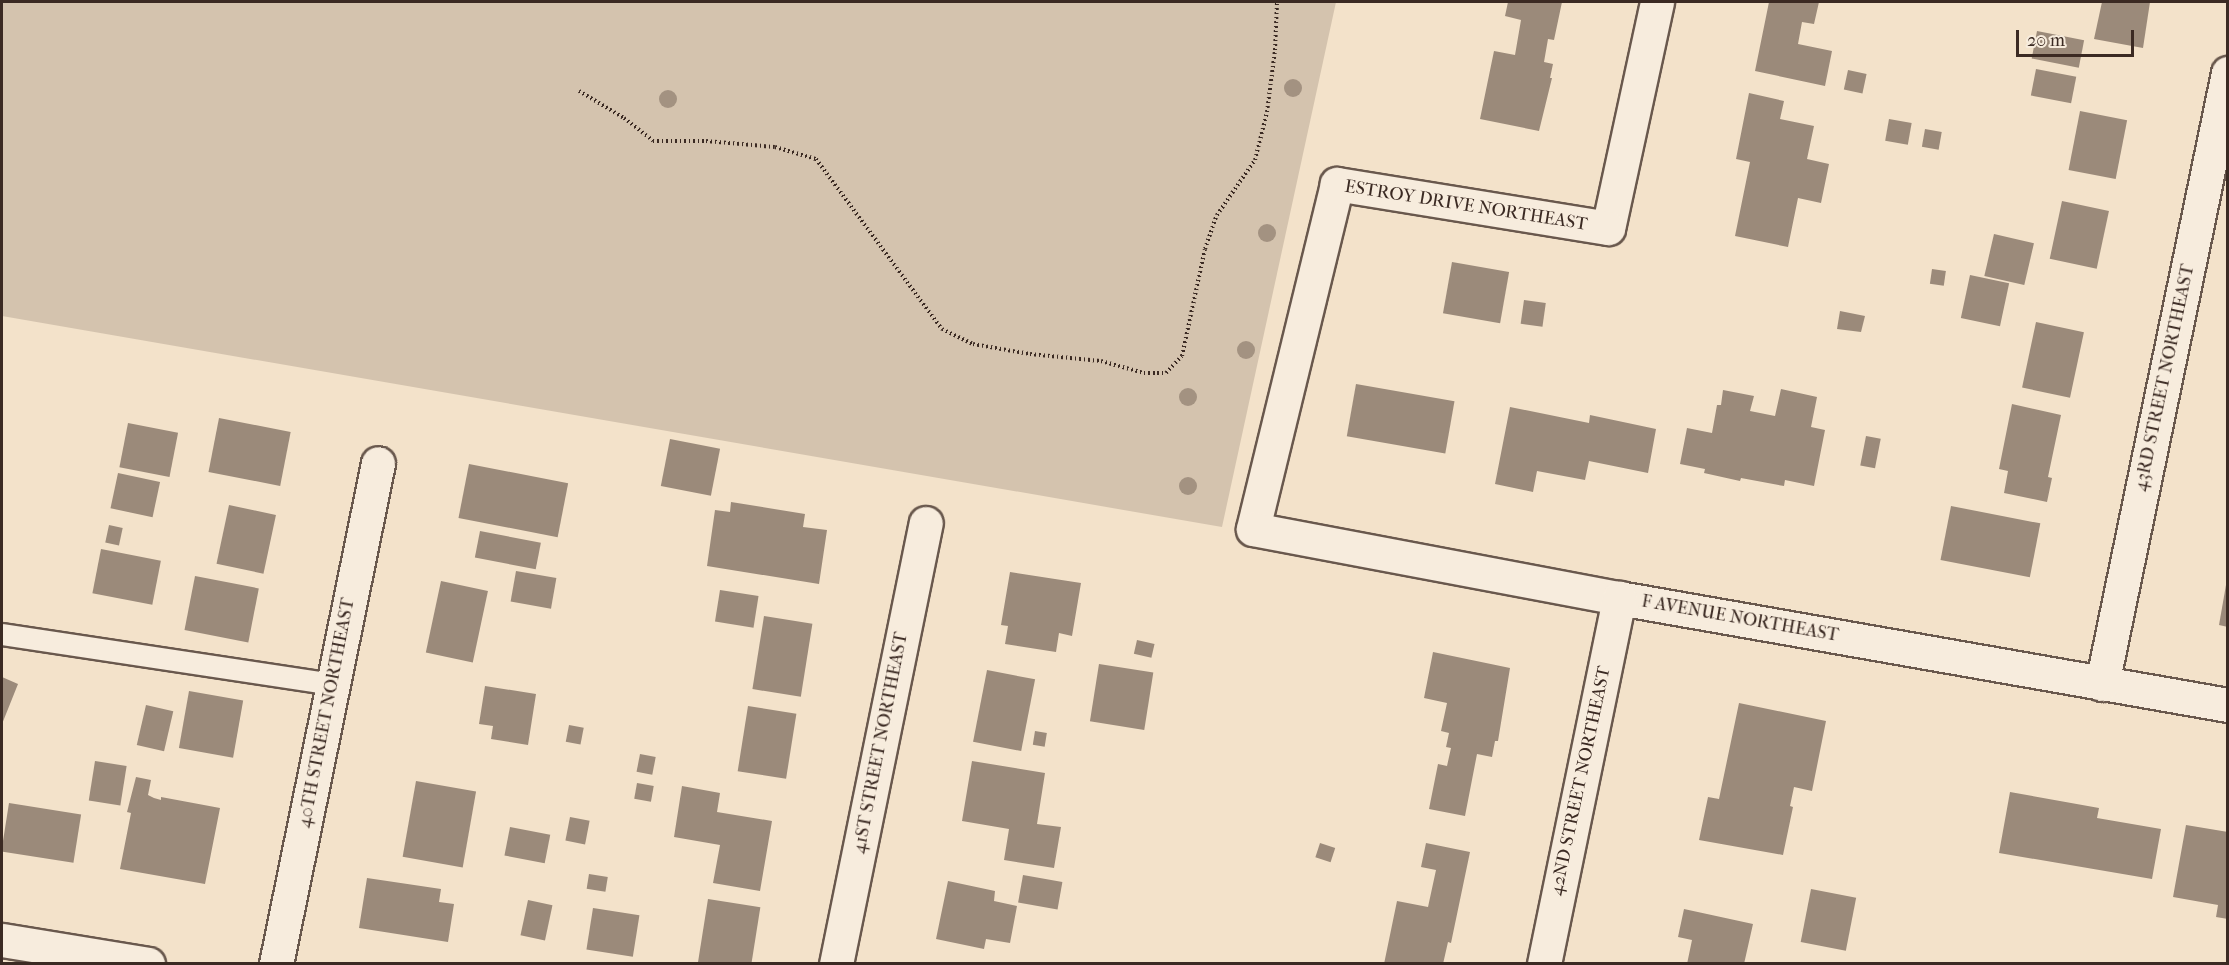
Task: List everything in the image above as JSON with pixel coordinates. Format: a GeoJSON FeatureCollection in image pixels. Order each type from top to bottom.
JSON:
{"type":"FeatureCollection","features":[{"type":"Feature","properties":{"kind":"street","name":"ESTROY DRIVE NORTHEAST"},"geometry":{"type":"LineString","coordinates":[[1253,529],[1337,184],[1608,228],[1657,2]]}},
{"type":"Feature","properties":{"kind":"street","name":"43RD STREET NORTHEAST"},"geometry":{"type":"LineString","coordinates":[[2102,684],[2228,73]]}},
{"type":"Feature","properties":{"kind":"street","name":"40TH STREET NORTHEAST"},"geometry":{"type":"LineString","coordinates":[[276,963],[378,463]]}},
{"type":"Feature","properties":{"kind":"street","name":"41ST STREET NORTHEAST"},"geometry":{"type":"LineString","coordinates":[[836,963],[926,522]]}},
{"type":"Feature","properties":{"kind":"street","name":"F AVENUE NORTHEAST"},"geometry":{"type":"LineString","coordinates":[[1253,529],[1619,598],[2228,705]]}},
{"type":"Feature","properties":{"kind":"street","name":"42ND STREET NORTHEAST"},"geometry":{"type":"LineString","coordinates":[[1544,963],[1619,598]]}},
{"type":"Feature","properties":{"kind":"street"},"geometry":{"type":"LineString","coordinates":[[2,940],[148,963]]}},
{"type":"Feature","properties":{"kind":"lane"},"geometry":{"type":"LineString","coordinates":[[2,634],[333,684]]}},
{"type":"Feature","properties":{"kind":"path"},"geometry":{"type":"LineString","coordinates":[[579,91],[624,118],[654,141],[706,141],[775,147],[816,159],[942,328],[973,344],[1030,354],[1101,361],[1144,373],[1166,373],[1182,356],[1205,249],[1217,215],[1255,160],[1267,112],[1275,50],[1277,2]]}},
{"type":"Feature","properties":{"kind":"shaded area"},"geometry":{"type":"Polygon","coordinates":[[[2,2],[1336,2],[1222,527],[2,316],[2,2]]]}},
{"type":"Feature","properties":{"kind":"building"},"geometry":{"type":"Polygon","coordinates":[[[1508,2],[1562,2],[1554,40],[1548,39],[1544,62],[1553,64],[1550,78],[1552,78],[1539,131],[1480,119],[1494,51],[1515,55],[1521,20],[1505,16],[1508,2]]]}},
{"type":"Feature","properties":{"kind":"building"},"geometry":{"type":"Polygon","coordinates":[[[1769,2],[1819,2],[1814,24],[1802,22],[1798,44],[1832,51],[1825,86],[1755,71],[1769,2]]]}},
{"type":"Feature","properties":{"kind":"building"},"geometry":{"type":"Polygon","coordinates":[[[2102,2],[2150,2],[2143,48],[2094,39],[2102,2]]]}},
{"type":"Feature","properties":{"kind":"building"},"geometry":{"type":"Polygon","coordinates":[[[2037,31],[2084,40],[2079,68],[2032,58],[2037,31]]]}},
{"type":"Feature","properties":{"kind":"building"},"geometry":{"type":"Polygon","coordinates":[[[2036,69],[2076,77],[2071,103],[2031,96],[2036,69]]]}},
{"type":"Feature","properties":{"kind":"building"},"geometry":{"type":"Polygon","coordinates":[[[1848,70],[1867,74],[1862,94],[1844,90],[1848,70]]]}},
{"type":"Feature","properties":{"kind":"building"},"geometry":{"type":"Polygon","coordinates":[[[1749,93],[1784,101],[1780,119],[1814,126],[1807,159],[1829,164],[1821,203],[1798,198],[1788,247],[1735,236],[1750,162],[1736,159],[1749,93]]]}},
{"type":"Feature","properties":{"kind":"building"},"geometry":{"type":"Polygon","coordinates":[[[2080,111],[2127,120],[2116,179],[2069,170],[2080,111]]]}},
{"type":"Feature","properties":{"kind":"building"},"geometry":{"type":"Polygon","coordinates":[[[1889,119],[1912,123],[1908,145],[1885,141],[1889,119]]]}},
{"type":"Feature","properties":{"kind":"building"},"geometry":{"type":"Polygon","coordinates":[[[1925,129],[1942,132],[1939,150],[1922,147],[1925,129]]]}},
{"type":"Feature","properties":{"kind":"building"},"geometry":{"type":"Polygon","coordinates":[[[2062,201],[2109,211],[2097,269],[2050,259],[2062,201]]]}},
{"type":"Feature","properties":{"kind":"building"},"geometry":{"type":"Polygon","coordinates":[[[1994,234],[2034,243],[2024,285],[1984,276],[1994,234]]]}},
{"type":"Feature","properties":{"kind":"building"},"geometry":{"type":"Polygon","coordinates":[[[1452,262],[1509,272],[1500,323],[1443,313],[1452,262]]]}},
{"type":"Feature","properties":{"kind":"building"},"geometry":{"type":"Polygon","coordinates":[[[1932,269],[1946,271],[1944,286],[1930,284],[1932,269]]]}},
{"type":"Feature","properties":{"kind":"building"},"geometry":{"type":"Polygon","coordinates":[[[1970,275],[2009,283],[2000,326],[1961,318],[1970,275]]]}},
{"type":"Feature","properties":{"kind":"building"},"geometry":{"type":"Polygon","coordinates":[[[1524,300],[1546,303],[1542,327],[1521,324],[1524,300]]]}},
{"type":"Feature","properties":{"kind":"building"},"geometry":{"type":"Polygon","coordinates":[[[1840,311],[1865,316],[1861,332],[1837,329],[1840,311]]]}},
{"type":"Feature","properties":{"kind":"building"},"geometry":{"type":"Polygon","coordinates":[[[2036,322],[2084,332],[2070,398],[2022,388],[2036,322]]]}},
{"type":"Feature","properties":{"kind":"building"},"geometry":{"type":"Polygon","coordinates":[[[1356,384],[1454,401],[1445,454],[1347,436],[1356,384]]]}},
{"type":"Feature","properties":{"kind":"building"},"geometry":{"type":"Polygon","coordinates":[[[1781,389],[1817,397],[1811,427],[1825,430],[1814,486],[1785,480],[1784,486],[1741,478],[1740,481],[1704,473],[1705,469],[1680,464],[1687,428],[1712,433],[1717,405],[1721,405],[1723,390],[1754,396],[1750,411],[1775,416],[1781,389]]]}},
{"type":"Feature","properties":{"kind":"building"},"geometry":{"type":"Polygon","coordinates":[[[2012,404],[2061,415],[2048,477],[2052,478],[2047,502],[2004,493],[2008,471],[1999,469],[2012,404]]]}},
{"type":"Feature","properties":{"kind":"building"},"geometry":{"type":"Polygon","coordinates":[[[1510,407],[1589,423],[1590,415],[1656,429],[1648,473],[1589,461],[1585,480],[1537,471],[1533,492],[1495,484],[1510,407]]]}},
{"type":"Feature","properties":{"kind":"building"},"geometry":{"type":"Polygon","coordinates":[[[219,418],[291,432],[280,486],[209,472],[219,418]]]}},
{"type":"Feature","properties":{"kind":"building"},"geometry":{"type":"Polygon","coordinates":[[[128,423],[178,433],[169,477],[119,467],[128,423]]]}},
{"type":"Feature","properties":{"kind":"building"},"geometry":{"type":"Polygon","coordinates":[[[1866,436],[1881,439],[1875,468],[1860,465],[1866,436]]]}},
{"type":"Feature","properties":{"kind":"building"},"geometry":{"type":"Polygon","coordinates":[[[670,439],[720,449],[711,496],[661,486],[670,439]]]}},
{"type":"Feature","properties":{"kind":"building"},"geometry":{"type":"Polygon","coordinates":[[[469,464],[568,483],[558,537],[459,518],[469,464]]]}},
{"type":"Feature","properties":{"kind":"building"},"geometry":{"type":"Polygon","coordinates":[[[118,473],[160,482],[153,517],[111,508],[118,473]]]}},
{"type":"Feature","properties":{"kind":"building"},"geometry":{"type":"Polygon","coordinates":[[[731,502],[805,514],[803,527],[827,530],[819,584],[707,566],[715,510],[730,512],[731,502]]]}},
{"type":"Feature","properties":{"kind":"building"},"geometry":{"type":"Polygon","coordinates":[[[229,505],[276,515],[263,574],[217,564],[229,505]]]}},
{"type":"Feature","properties":{"kind":"building"},"geometry":{"type":"Polygon","coordinates":[[[1951,506],[2040,523],[2030,577],[1941,560],[1951,506]]]}},
{"type":"Feature","properties":{"kind":"building"},"geometry":{"type":"Polygon","coordinates":[[[109,525],[123,528],[119,546],[105,543],[109,525]]]}},
{"type":"Feature","properties":{"kind":"building"},"geometry":{"type":"Polygon","coordinates":[[[480,531],[541,543],[536,569],[475,558],[480,531]]]}},
{"type":"Feature","properties":{"kind":"building"},"geometry":{"type":"Polygon","coordinates":[[[101,549],[161,561],[152,605],[92,593],[101,549]]]}},
{"type":"Feature","properties":{"kind":"building"},"geometry":{"type":"Polygon","coordinates":[[[516,571],[556,578],[551,609],[511,602],[516,571]]]}},
{"type":"Feature","properties":{"kind":"building"},"geometry":{"type":"Polygon","coordinates":[[[1010,572],[1081,583],[1072,636],[1059,633],[1056,652],[1005,644],[1008,626],[1001,625],[1010,572]]]}},
{"type":"Feature","properties":{"kind":"building"},"geometry":{"type":"Polygon","coordinates":[[[195,576],[259,588],[248,642],[185,630],[195,576]]]}},
{"type":"Feature","properties":{"kind":"building"},"geometry":{"type":"Polygon","coordinates":[[[441,581],[488,591],[473,662],[426,652],[441,581]]]}},
{"type":"Feature","properties":{"kind":"building"},"geometry":{"type":"Polygon","coordinates":[[[2226,585],[2228,585],[2228,627],[2219,625],[2226,585]]]}},
{"type":"Feature","properties":{"kind":"building"},"geometry":{"type":"Polygon","coordinates":[[[720,590],[759,596],[754,628],[715,622],[720,590]]]}},
{"type":"Feature","properties":{"kind":"building"},"geometry":{"type":"Polygon","coordinates":[[[764,616],[812,624],[801,697],[752,689],[764,616]]]}},
{"type":"Feature","properties":{"kind":"building"},"geometry":{"type":"Polygon","coordinates":[[[1137,640],[1155,644],[1151,658],[1134,654],[1137,640]]]}},
{"type":"Feature","properties":{"kind":"building"},"geometry":{"type":"Polygon","coordinates":[[[1433,652],[1510,668],[1498,741],[1495,741],[1492,757],[1477,754],[1465,816],[1429,809],[1438,764],[1447,766],[1451,748],[1446,747],[1449,733],[1441,731],[1447,703],[1424,698],[1433,652]]]}},
{"type":"Feature","properties":{"kind":"building"},"geometry":{"type":"Polygon","coordinates":[[[1099,664],[1153,673],[1144,730],[1090,721],[1099,664]]]}},
{"type":"Feature","properties":{"kind":"building"},"geometry":{"type":"Polygon","coordinates":[[[987,670],[1035,679],[1021,751],[973,742],[987,670]]]}},
{"type":"Feature","properties":{"kind":"building"},"geometry":{"type":"Polygon","coordinates":[[[2,677],[18,684],[2,724],[2,677]]]}},
{"type":"Feature","properties":{"kind":"building"},"geometry":{"type":"Polygon","coordinates":[[[485,686],[536,694],[528,745],[491,739],[493,726],[479,724],[485,686]]]}},
{"type":"Feature","properties":{"kind":"building"},"geometry":{"type":"Polygon","coordinates":[[[189,691],[243,701],[233,758],[179,748],[189,691]]]}},
{"type":"Feature","properties":{"kind":"building"},"geometry":{"type":"Polygon","coordinates":[[[1739,703],[1826,721],[1812,791],[1794,787],[1790,806],[1793,807],[1783,855],[1699,840],[1708,797],[1719,799],[1739,703]]]}},
{"type":"Feature","properties":{"kind":"building"},"geometry":{"type":"Polygon","coordinates":[[[146,705],[173,711],[164,751],[137,745],[146,705]]]}},
{"type":"Feature","properties":{"kind":"building"},"geometry":{"type":"Polygon","coordinates":[[[748,706],[796,714],[786,779],[738,771],[748,706]]]}},
{"type":"Feature","properties":{"kind":"building"},"geometry":{"type":"Polygon","coordinates":[[[569,725],[584,728],[580,745],[566,742],[569,725]]]}},
{"type":"Feature","properties":{"kind":"building"},"geometry":{"type":"Polygon","coordinates":[[[1035,731],[1047,733],[1045,747],[1033,745],[1035,731]]]}},
{"type":"Feature","properties":{"kind":"building"},"geometry":{"type":"Polygon","coordinates":[[[640,754],[656,757],[652,775],[637,772],[640,754]]]}},
{"type":"Feature","properties":{"kind":"building"},"geometry":{"type":"Polygon","coordinates":[[[95,761],[127,766],[120,806],[89,801],[95,761]]]}},
{"type":"Feature","properties":{"kind":"building"},"geometry":{"type":"Polygon","coordinates":[[[972,761],[1045,773],[1037,824],[1061,827],[1054,868],[1004,860],[1009,829],[962,821],[972,761]]]}},
{"type":"Feature","properties":{"kind":"building"},"geometry":{"type":"Polygon","coordinates":[[[136,777],[151,780],[148,795],[154,798],[161,800],[161,797],[220,808],[205,884],[120,869],[131,813],[127,812],[136,777]]]}},
{"type":"Feature","properties":{"kind":"building"},"geometry":{"type":"Polygon","coordinates":[[[416,781],[476,792],[463,867],[403,857],[416,781]]]}},
{"type":"Feature","properties":{"kind":"building"},"geometry":{"type":"Polygon","coordinates":[[[637,783],[654,786],[651,802],[634,799],[637,783]]]}},
{"type":"Feature","properties":{"kind":"building"},"geometry":{"type":"Polygon","coordinates":[[[682,786],[720,793],[717,812],[772,821],[760,891],[713,883],[720,845],[674,837],[682,786]]]}},
{"type":"Feature","properties":{"kind":"building"},"geometry":{"type":"Polygon","coordinates":[[[2010,792],[2099,808],[2097,818],[2161,829],[2152,879],[1999,853],[2010,792]]]}},
{"type":"Feature","properties":{"kind":"building"},"geometry":{"type":"Polygon","coordinates":[[[9,803],[81,814],[73,863],[2,852],[9,803]]]}},
{"type":"Feature","properties":{"kind":"building"},"geometry":{"type":"Polygon","coordinates":[[[570,817],[590,821],[585,844],[565,841],[570,817]]]}},
{"type":"Feature","properties":{"kind":"building"},"geometry":{"type":"Polygon","coordinates":[[[2186,825],[2228,832],[2228,919],[2216,917],[2218,905],[2173,897],[2186,825]]]}},
{"type":"Feature","properties":{"kind":"building"},"geometry":{"type":"Polygon","coordinates":[[[510,827],[550,835],[545,863],[504,855],[510,827]]]}},
{"type":"Feature","properties":{"kind":"building"},"geometry":{"type":"Polygon","coordinates":[[[1320,843],[1335,848],[1331,862],[1315,857],[1320,843]]]}},
{"type":"Feature","properties":{"kind":"building"},"geometry":{"type":"Polygon","coordinates":[[[1426,843],[1470,852],[1451,943],[1448,942],[1443,964],[1384,964],[1397,901],[1428,907],[1436,870],[1421,867],[1426,843]]]}},
{"type":"Feature","properties":{"kind":"building"},"geometry":{"type":"Polygon","coordinates":[[[589,874],[608,877],[605,892],[587,889],[589,874]]]}},
{"type":"Feature","properties":{"kind":"building"},"geometry":{"type":"Polygon","coordinates":[[[1023,875],[1062,882],[1058,910],[1018,903],[1023,875]]]}},
{"type":"Feature","properties":{"kind":"building"},"geometry":{"type":"Polygon","coordinates":[[[367,878],[441,889],[439,902],[454,904],[448,942],[359,928],[367,878]]]}},
{"type":"Feature","properties":{"kind":"building"},"geometry":{"type":"Polygon","coordinates":[[[948,881],[995,891],[994,901],[1017,906],[1010,943],[986,939],[984,949],[936,939],[948,881]]]}},
{"type":"Feature","properties":{"kind":"building"},"geometry":{"type":"Polygon","coordinates":[[[1811,889],[1856,898],[1846,951],[1801,942],[1811,889]]]}},
{"type":"Feature","properties":{"kind":"building"},"geometry":{"type":"Polygon","coordinates":[[[708,899],[760,907],[751,964],[698,964],[708,899]]]}},
{"type":"Feature","properties":{"kind":"building"},"geometry":{"type":"Polygon","coordinates":[[[528,900],[552,905],[545,940],[521,935],[528,900]]]}},
{"type":"Feature","properties":{"kind":"building"},"geometry":{"type":"Polygon","coordinates":[[[593,908],[639,915],[633,957],[586,949],[593,908]]]}},
{"type":"Feature","properties":{"kind":"building"},"geometry":{"type":"Polygon","coordinates":[[[1684,909],[1753,924],[1744,964],[1687,964],[1692,940],[1678,937],[1684,909]]]}}]}
